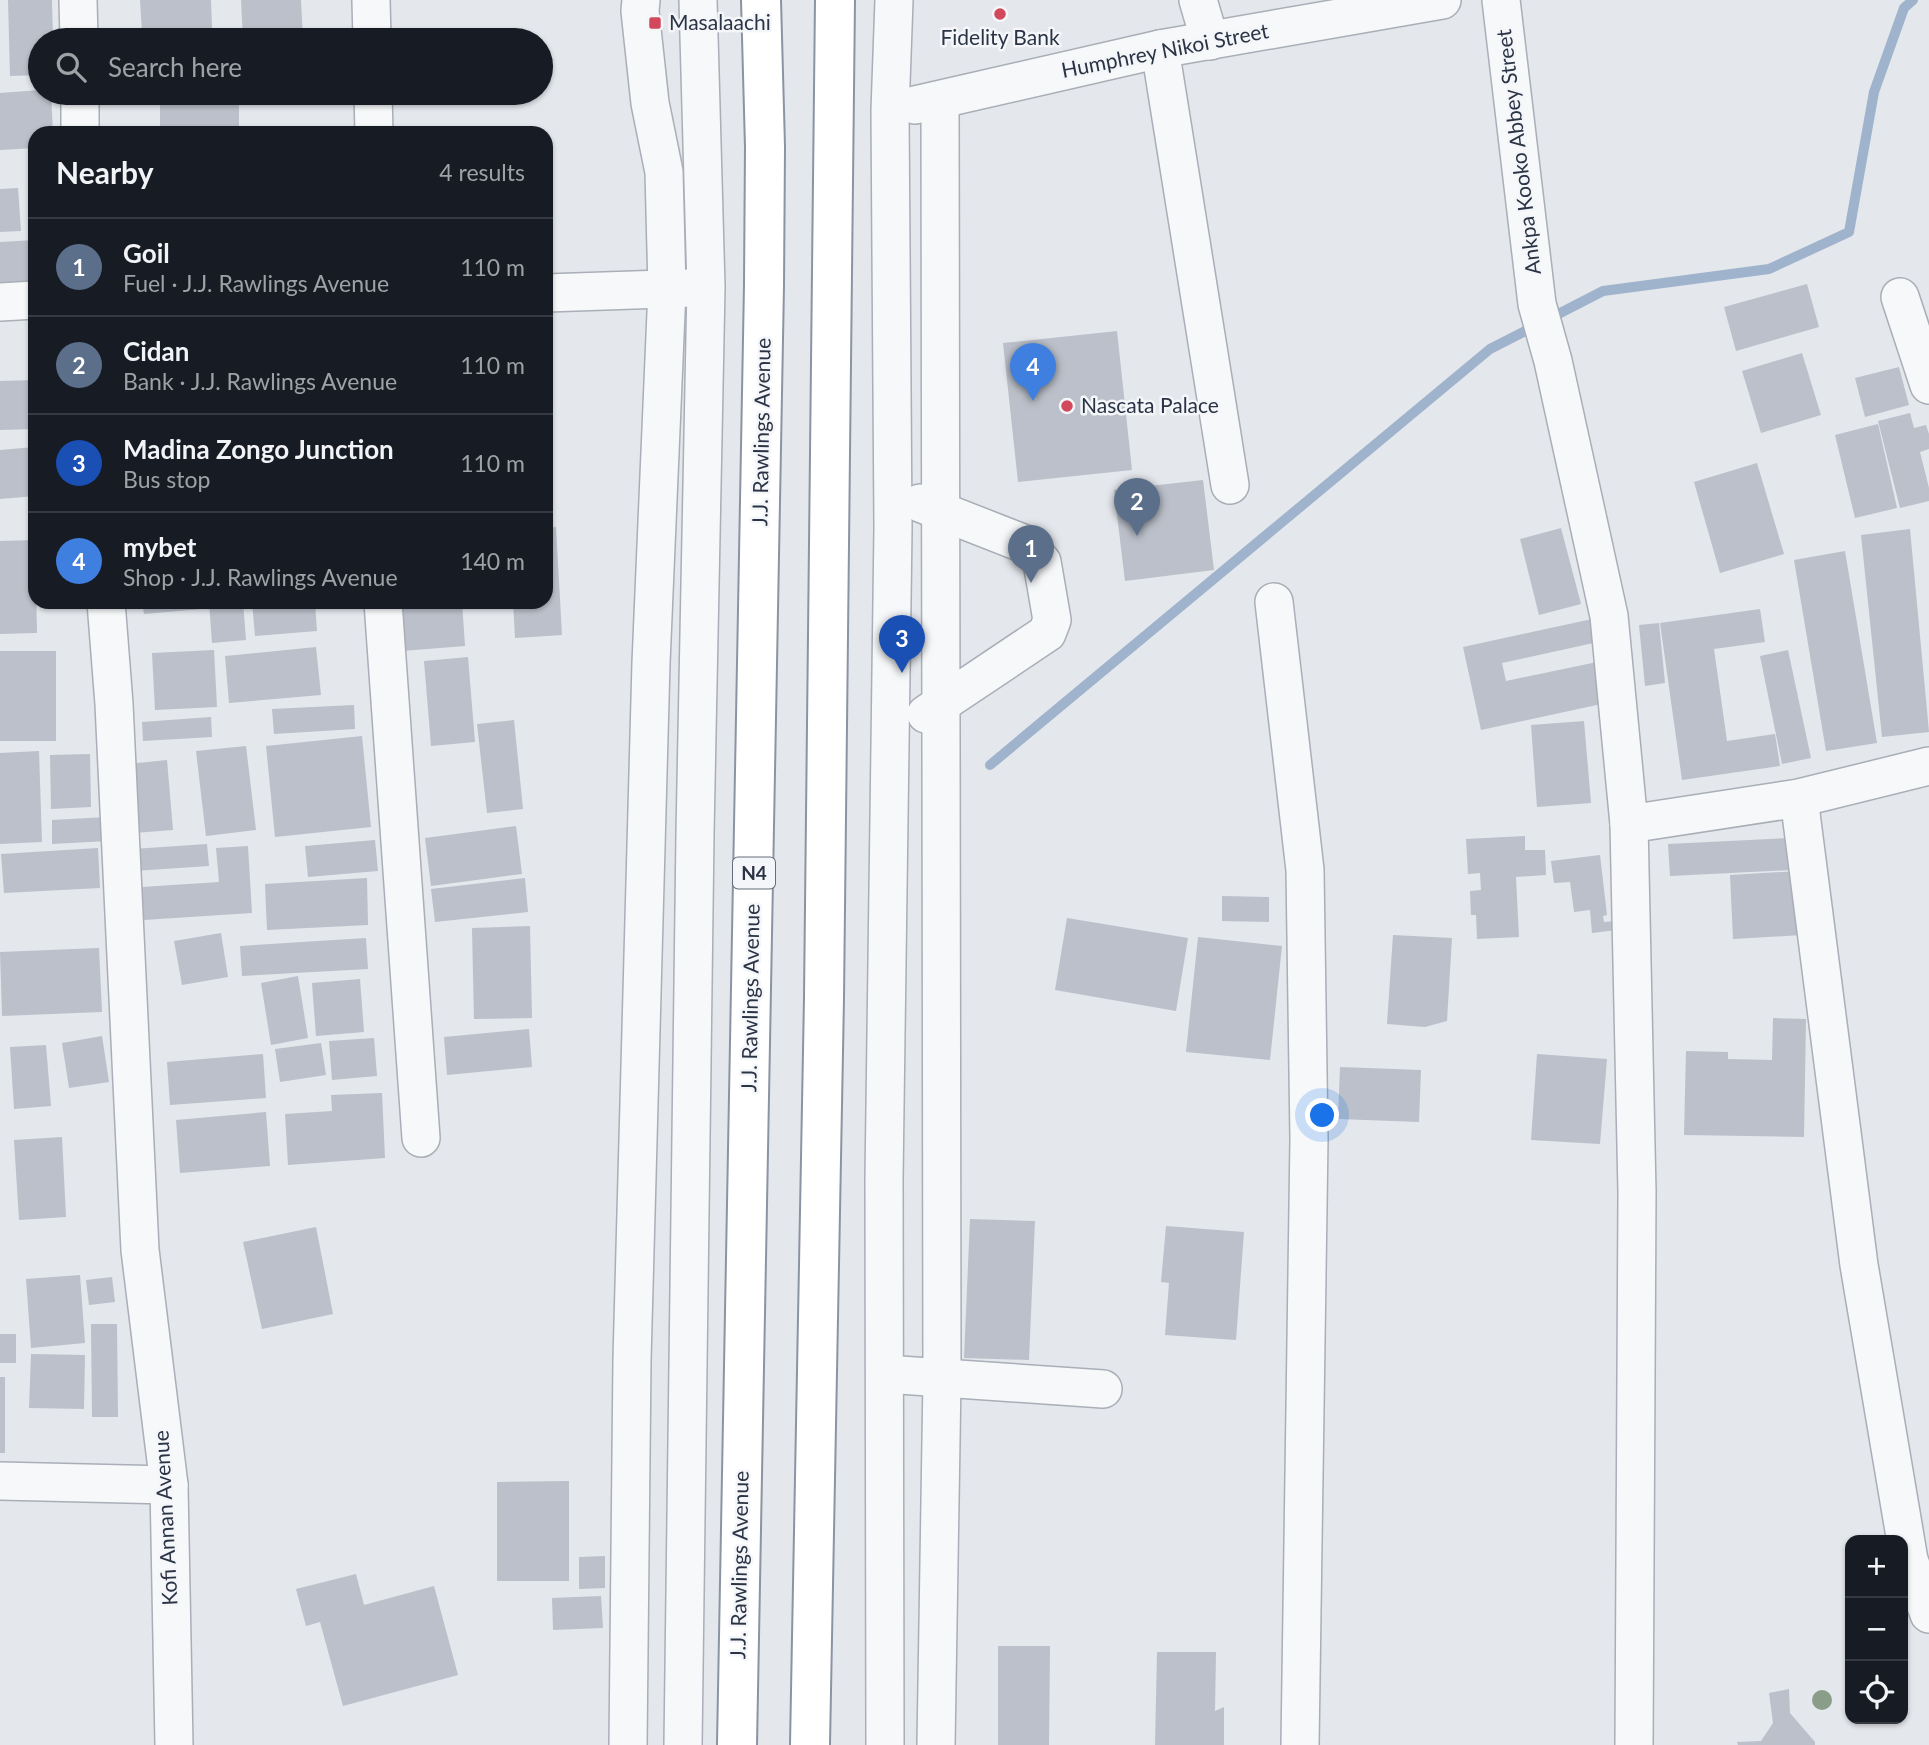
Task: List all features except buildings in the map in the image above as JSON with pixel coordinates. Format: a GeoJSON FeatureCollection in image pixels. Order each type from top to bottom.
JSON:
{"type":"FeatureCollection","features":[{"type":"Feature","properties":{"kind":"highway","name":"J.J. Rawlings Avenue"},"geometry":{"type":"LineString","coordinates":[[737,1745],[764,285],[765,146],[761,0]]}},
{"type":"Feature","properties":{"kind":"highway"},"geometry":{"type":"LineString","coordinates":[[810,1745],[824,998],[835,0]]}},
{"type":"Feature","properties":{"kind":"street"},"geometry":{"type":"LineString","coordinates":[[78,0],[79,28]]}},
{"type":"Feature","properties":{"kind":"street"},"geometry":{"type":"LineString","coordinates":[[371,0],[372,28]]}},
{"type":"Feature","properties":{"kind":"street"},"geometry":{"type":"LineString","coordinates":[[628,1745],[633,1346],[651,663],[667,289],[664,173],[650,103],[640,0]]}},
{"type":"Feature","properties":{"kind":"street"},"geometry":{"type":"LineString","coordinates":[[683,1745],[695,833],[706,287],[698,0]]}},
{"type":"Feature","properties":{"kind":"street"},"geometry":{"type":"LineString","coordinates":[[885,1745],[884,1179],[891,738],[893,493],[890,111],[894,0]]}},
{"type":"Feature","properties":{"kind":"street"},"geometry":{"type":"LineString","coordinates":[[1198,0],[1210,41]]}},
{"type":"Feature","properties":{"kind":"street","name":"Humphrey Nikoi Street"},"geometry":{"type":"LineString","coordinates":[[890,111],[1160,49],[1442,0]]}},
{"type":"Feature","properties":{"kind":"street","name":"Ankpa Kooko Abbey Street"},"geometry":{"type":"LineString","coordinates":[[1501,0],[1538,304],[1609,617],[1629,824],[1637,1192],[1634,1745]]}},
{"type":"Feature","properties":{"kind":"street"},"geometry":{"type":"LineString","coordinates":[[1160,49],[1230,485]]}},
{"type":"Feature","properties":{"kind":"street"},"geometry":{"type":"LineString","coordinates":[[936,1745],[942,1379],[940,100]]}},
{"type":"Feature","properties":{"kind":"street"},"geometry":{"type":"LineString","coordinates":[[79,105],[80,126]]}},
{"type":"Feature","properties":{"kind":"street"},"geometry":{"type":"LineString","coordinates":[[373,105],[374,126]]}},
{"type":"Feature","properties":{"kind":"street"},"geometry":{"type":"LineString","coordinates":[[553,293],[706,287]]}},
{"type":"Feature","properties":{"kind":"street"},"geometry":{"type":"LineString","coordinates":[[1900,297],[1929,385]]}},
{"type":"Feature","properties":{"kind":"street"},"geometry":{"type":"LineString","coordinates":[[0,302],[28,300]]}},
{"type":"Feature","properties":{"kind":"street"},"geometry":{"type":"LineString","coordinates":[[891,738],[1047,633],[1052,620],[1042,562],[1033,551],[1024,544],[893,493]]}},
{"type":"Feature","properties":{"kind":"street"},"geometry":{"type":"LineString","coordinates":[[1274,602],[1305,883],[1309,1139],[1300,1745]]}},
{"type":"Feature","properties":{"kind":"street","name":"Kofi Annan Avenue"},"geometry":{"type":"LineString","coordinates":[[107,609],[114,704],[140,1250],[169,1485],[174,1745]]}},
{"type":"Feature","properties":{"kind":"street"},"geometry":{"type":"LineString","coordinates":[[383,609],[421,1138]]}},
{"type":"Feature","properties":{"kind":"street"},"geometry":{"type":"LineString","coordinates":[[1629,824],[1798,798],[1929,766]]}},
{"type":"Feature","properties":{"kind":"street"},"geometry":{"type":"LineString","coordinates":[[1798,798],[1858,1265],[1909,1560],[1929,1614]]}},
{"type":"Feature","properties":{"kind":"street"},"geometry":{"type":"LineString","coordinates":[[885,1374],[1103,1389]]}},
{"type":"Feature","properties":{"kind":"street"},"geometry":{"type":"LineString","coordinates":[[0,1481],[169,1485]]}},
{"type":"Feature","properties":{"kind":"waterway"},"geometry":{"type":"LineString","coordinates":[[990,765],[1490,349],[1603,291],[1769,269],[1849,232],[1874,92],[1904,8],[1913,0]]}},
{"type":"Feature","properties":{"kind":"place","name":"Fidelity Bank"},"geometry":{"type":"Point","coordinates":[1000,14]}},
{"type":"Feature","properties":{"kind":"place","name":"Masalaachi"},"geometry":{"type":"Point","coordinates":[655,23]}},
{"type":"Feature","properties":{"kind":"place","name":"mybet"},"geometry":{"type":"Point","coordinates":[1033,401]}},
{"type":"Feature","properties":{"kind":"place","name":"Nascata Palace"},"geometry":{"type":"Point","coordinates":[1067,406]}},
{"type":"Feature","properties":{"kind":"place","name":"Cidan"},"geometry":{"type":"Point","coordinates":[1137,536]}},
{"type":"Feature","properties":{"kind":"place","name":"Goil"},"geometry":{"type":"Point","coordinates":[1031,583]}},
{"type":"Feature","properties":{"kind":"place","name":"Madina Zongo Junction"},"geometry":{"type":"Point","coordinates":[902,673]}}]}
